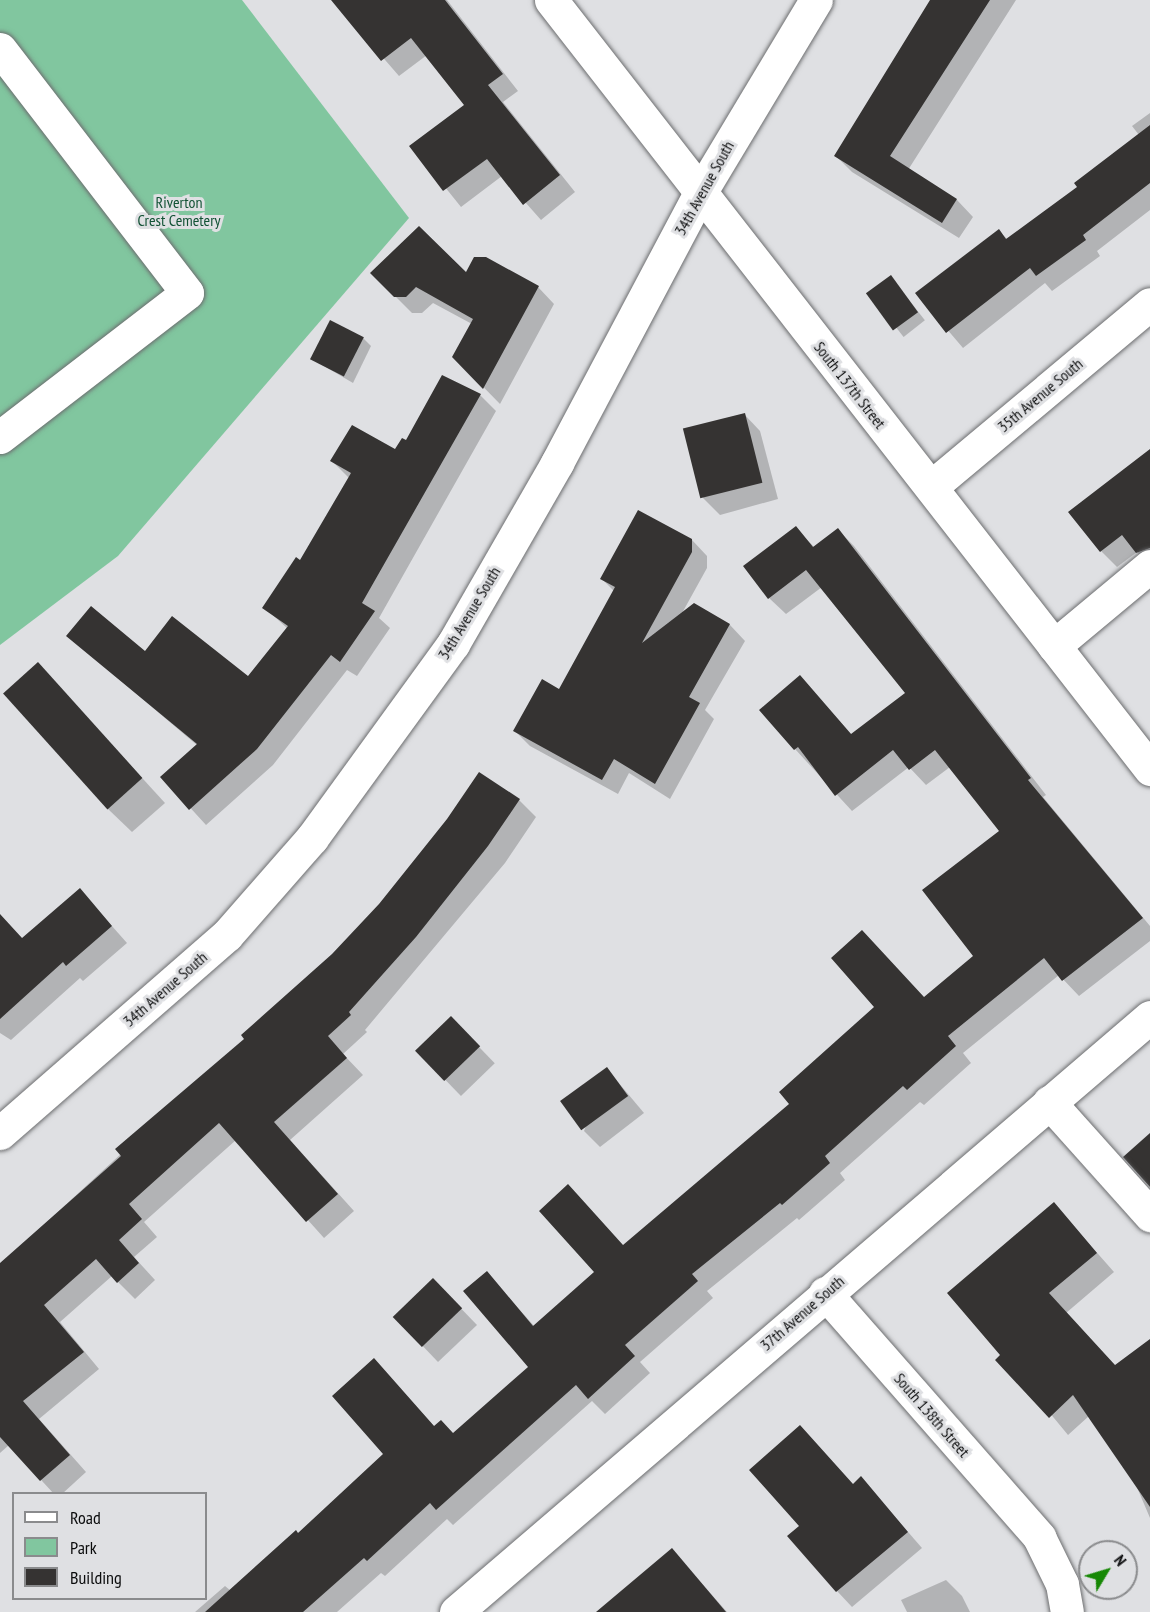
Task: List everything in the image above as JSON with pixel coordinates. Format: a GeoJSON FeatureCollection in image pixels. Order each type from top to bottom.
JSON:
{"type":"FeatureCollection","features":[{"type":"Feature","properties":{"kind":"street","name":"South 137th Street"},"geometry":{"type":"LineString","coordinates":[[551,0],[1150,769]]}},
{"type":"Feature","properties":{"kind":"street","name":"34th Avenue South"},"geometry":{"type":"LineString","coordinates":[[0,1133],[227,935],[312,838],[453,644],[557,463],[700,194],[816,0]]}},
{"type":"Feature","properties":{"kind":"street"},"geometry":{"type":"LineString","coordinates":[[0,49],[187,293],[0,437]]}},
{"type":"Feature","properties":{"kind":"street","name":"35th Avenue South"},"geometry":{"type":"LineString","coordinates":[[931,487],[1150,304]]}},
{"type":"Feature","properties":{"kind":"street"},"geometry":{"type":"LineString","coordinates":[[1054,646],[1150,566]]}},
{"type":"Feature","properties":{"kind":"street","name":"37th Avenue South"},"geometry":{"type":"LineString","coordinates":[[456,1612],[825,1293],[1150,1017]]}},
{"type":"Feature","properties":{"kind":"street"},"geometry":{"type":"LineString","coordinates":[[1049,1102],[1150,1215]]}},
{"type":"Feature","properties":{"kind":"street","name":"South 138th Street"},"geometry":{"type":"LineString","coordinates":[[825,1293],[1039,1537],[1062,1584],[1067,1612]]}},
{"type":"Feature","properties":{"kind":"green space","name":"Riverton Crest Cemetery"},"geometry":{"type":"Polygon","coordinates":[[[0,0],[242,0],[409,218],[118,556],[0,645],[0,0]]]}},
{"type":"Feature","properties":{"kind":"building"},"geometry":{"type":"Polygon","coordinates":[[[331,0],[445,0],[503,74],[488,85],[560,175],[523,205],[487,159],[443,191],[409,146],[464,105],[411,38],[381,61],[331,0]]]}},
{"type":"Feature","properties":{"kind":"building"},"geometry":{"type":"Polygon","coordinates":[[[930,0],[990,0],[890,156],[957,199],[942,223],[834,156],[930,0]]]}},
{"type":"Feature","properties":{"kind":"building"},"geometry":{"type":"Polygon","coordinates":[[[1150,125],[1150,183],[1083,235],[1086,240],[1036,276],[1030,268],[946,333],[915,293],[999,229],[1006,239],[1077,187],[1074,183],[1150,125]]]}},
{"type":"Feature","properties":{"kind":"building"},"geometry":{"type":"Polygon","coordinates":[[[419,226],[466,272],[474,257],[486,257],[539,286],[483,389],[452,357],[473,319],[416,287],[406,297],[394,297],[370,273],[419,226]]]}},
{"type":"Feature","properties":{"kind":"building"},"geometry":{"type":"Polygon","coordinates":[[[891,275],[918,312],[893,330],[866,293],[891,275]]]}},
{"type":"Feature","properties":{"kind":"building"},"geometry":{"type":"Polygon","coordinates":[[[330,320],[364,337],[344,376],[310,359],[330,320]]]}},
{"type":"Feature","properties":{"kind":"building"},"geometry":{"type":"Polygon","coordinates":[[[442,375],[481,394],[362,603],[375,611],[340,662],[331,655],[257,749],[189,810],[160,777],[197,744],[66,636],[91,606],[145,651],[172,616],[248,676],[288,626],[262,608],[296,557],[300,560],[351,473],[330,461],[352,425],[395,449],[402,438],[406,440],[442,375]]]}},
{"type":"Feature","properties":{"kind":"building"},"geometry":{"type":"Polygon","coordinates":[[[745,413],[762,483],[700,498],[683,428],[745,413]]]}},
{"type":"Feature","properties":{"kind":"building"},"geometry":{"type":"Polygon","coordinates":[[[1150,449],[1150,548],[1136,553],[1122,535],[1100,552],[1068,512],[1150,449]]]}},
{"type":"Feature","properties":{"kind":"building"},"geometry":{"type":"Polygon","coordinates":[[[638,510],[692,539],[692,552],[642,643],[694,603],[730,624],[689,697],[700,703],[655,784],[614,759],[602,780],[513,731],[542,679],[559,689],[615,587],[600,579],[638,510]]]}},
{"type":"Feature","properties":{"kind":"building"},"geometry":{"type":"Polygon","coordinates":[[[796,526],[813,547],[838,528],[1031,778],[1028,780],[1143,918],[1062,981],[1044,958],[948,1036],[956,1046],[907,1090],[903,1086],[825,1156],[830,1163],[782,1205],[780,1203],[692,1274],[698,1281],[625,1345],[635,1356],[588,1399],[576,1385],[436,1510],[430,1503],[367,1561],[364,1558],[303,1612],[205,1612],[296,1530],[298,1533],[383,1454],[332,1396],[374,1358],[434,1426],[441,1420],[453,1433],[528,1367],[463,1291],[487,1271],[533,1326],[594,1272],[539,1211],[568,1184],[623,1245],[789,1104],[779,1092],[874,1007],[831,958],[862,930],[924,997],[973,956],[922,890],[999,831],[935,750],[909,770],[893,750],[835,796],[798,747],[794,750],[759,710],[800,675],[851,734],[905,693],[806,570],[768,599],[743,566],[796,526]]]}},
{"type":"Feature","properties":{"kind":"building"},"geometry":{"type":"Polygon","coordinates":[[[38,662],[142,778],[107,809],[3,693],[38,662]]]}},
{"type":"Feature","properties":{"kind":"building"},"geometry":{"type":"Polygon","coordinates":[[[479,772],[520,799],[488,846],[416,937],[349,1012],[351,1015],[328,1036],[347,1058],[274,1122],[338,1194],[306,1222],[219,1123],[129,1204],[142,1219],[119,1240],[139,1263],[117,1283],[96,1259],[44,1305],[84,1352],[23,1401],[70,1455],[40,1481],[0,1437],[0,1263],[121,1156],[115,1149],[244,1039],[241,1035],[332,954],[379,904],[447,819],[479,772]]]}},
{"type":"Feature","properties":{"kind":"building"},"geometry":{"type":"Polygon","coordinates":[[[80,888],[112,926],[66,966],[63,962],[0,1019],[0,914],[22,938],[80,888]]]}},
{"type":"Feature","properties":{"kind":"building"},"geometry":{"type":"Polygon","coordinates":[[[451,1016],[480,1046],[444,1081],[415,1051],[451,1016]]]}},
{"type":"Feature","properties":{"kind":"building"},"geometry":{"type":"Polygon","coordinates":[[[607,1067],[628,1096],[581,1130],[560,1101],[607,1067]]]}},
{"type":"Feature","properties":{"kind":"building"},"geometry":{"type":"Polygon","coordinates":[[[1150,1133],[1150,1187],[1123,1157],[1150,1133]]]}},
{"type":"Feature","properties":{"kind":"building"},"geometry":{"type":"Polygon","coordinates":[[[1054,1202],[1097,1253],[1049,1293],[1115,1365],[1150,1339],[1150,1507],[1073,1395],[1049,1418],[995,1360],[1000,1355],[947,1293],[1054,1202]]]}},
{"type":"Feature","properties":{"kind":"building"},"geometry":{"type":"Polygon","coordinates":[[[433,1278],[462,1308],[422,1347],[393,1317],[433,1278]]]}},
{"type":"Feature","properties":{"kind":"building"},"geometry":{"type":"Polygon","coordinates":[[[800,1425],[853,1484],[861,1476],[908,1532],[836,1592],[787,1536],[799,1526],[749,1470],[800,1425]]]}},
{"type":"Feature","properties":{"kind":"building"},"geometry":{"type":"Polygon","coordinates":[[[672,1548],[726,1612],[596,1612],[672,1548]]]}}]}
